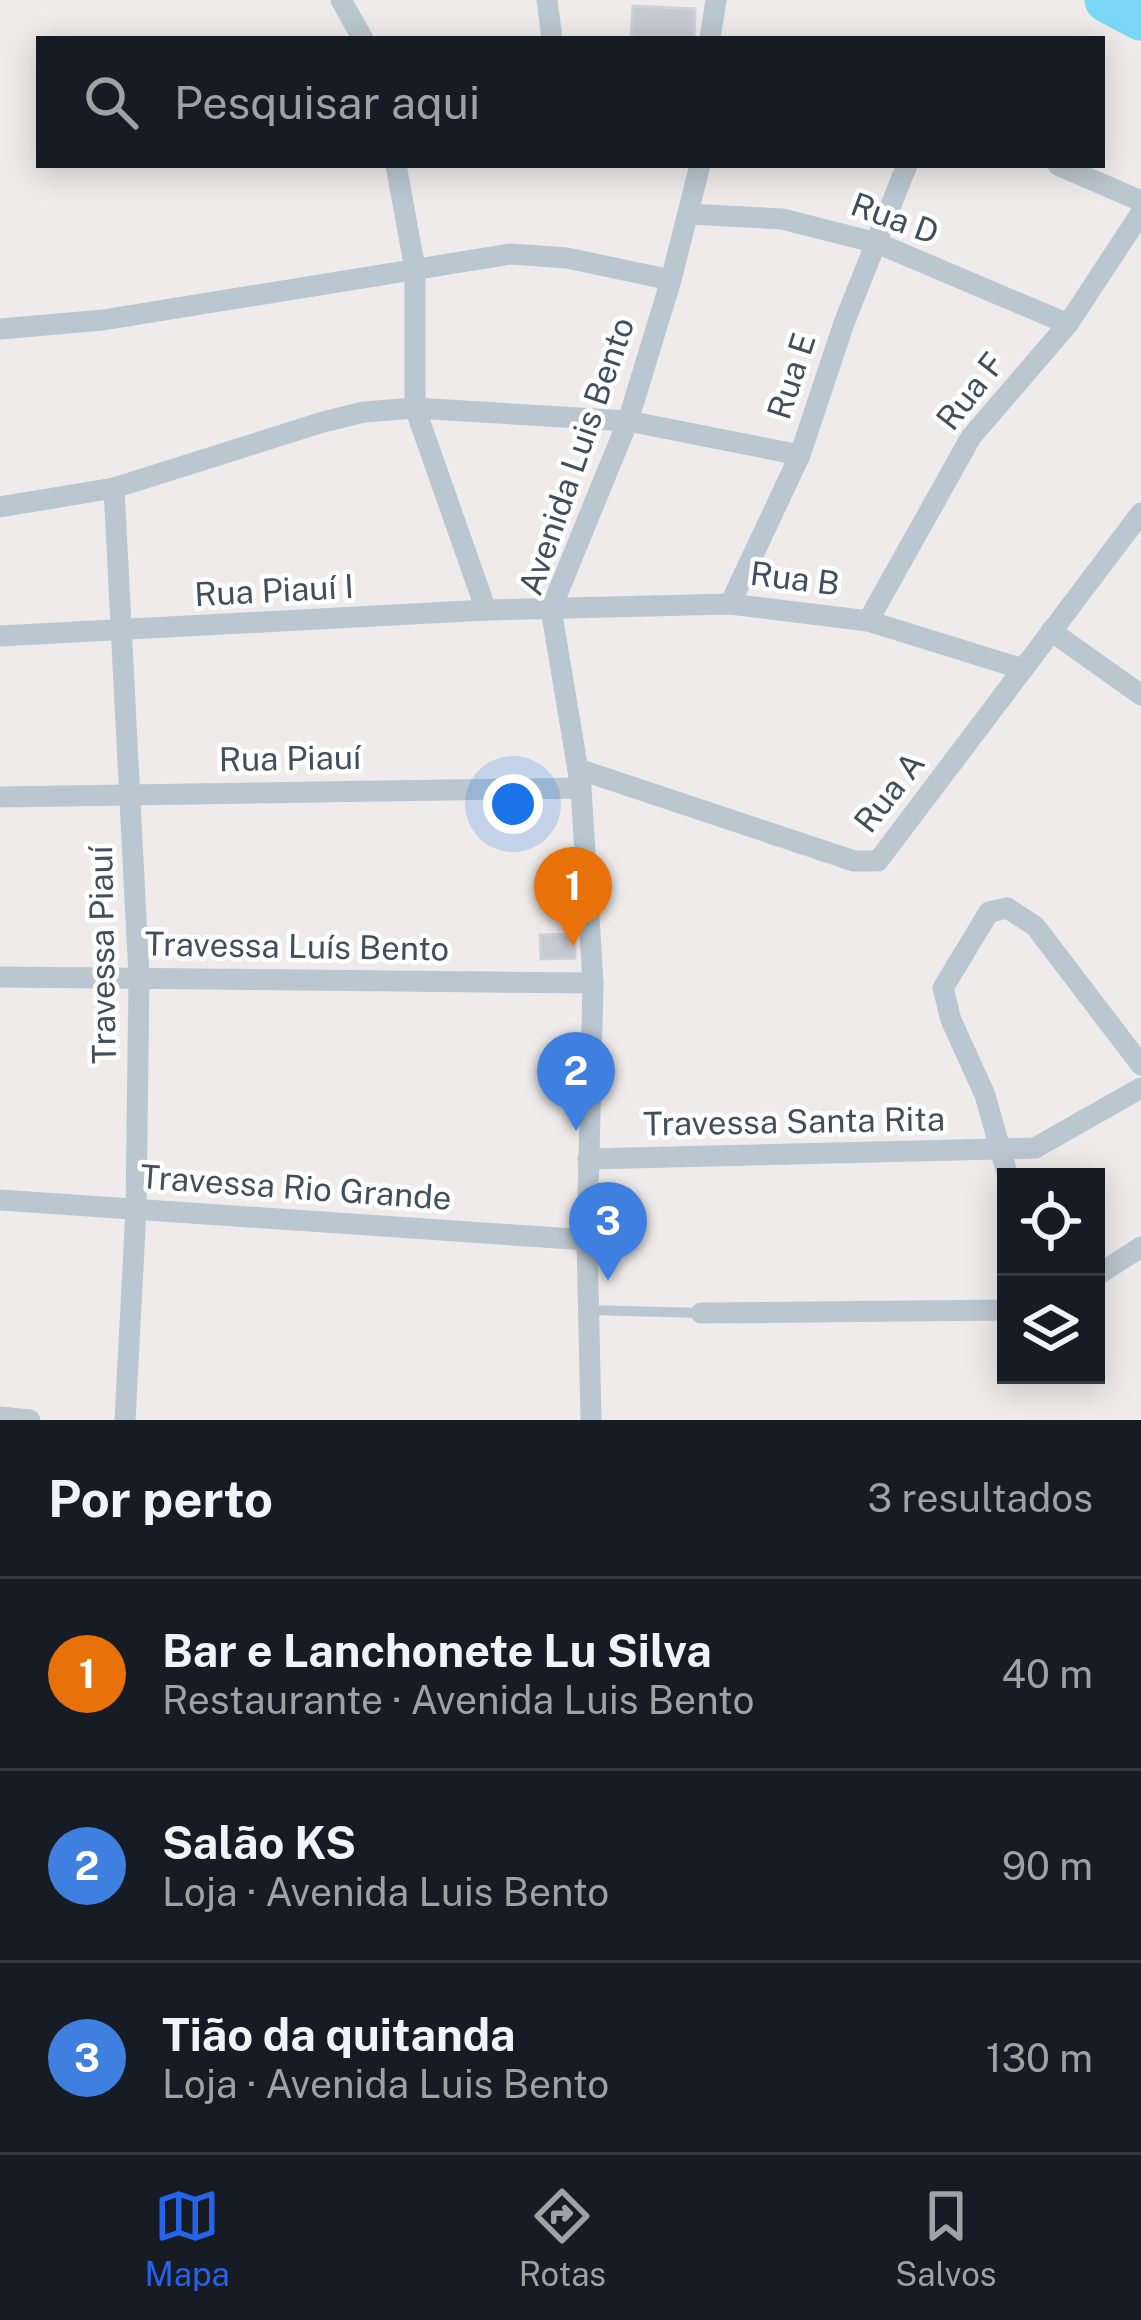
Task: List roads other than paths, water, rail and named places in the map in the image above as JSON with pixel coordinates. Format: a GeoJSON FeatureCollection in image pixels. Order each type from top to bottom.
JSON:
{"type":"FeatureCollection","features":[{"type":"Feature","properties":{"kind":"street"},"geometry":{"type":"LineString","coordinates":[[341,0],[361,36]]}},
{"type":"Feature","properties":{"kind":"street"},"geometry":{"type":"LineString","coordinates":[[547,0],[552,36]]}},
{"type":"Feature","properties":{"kind":"street"},"geometry":{"type":"LineString","coordinates":[[710,36],[716,0]]}},
{"type":"Feature","properties":{"kind":"street"},"geometry":{"type":"LineString","coordinates":[[397,168],[415,268],[415,408],[486,610]]}},
{"type":"Feature","properties":{"kind":"street","name":"Avenida Luis Bento"},"geometry":{"type":"LineString","coordinates":[[590,1420],[587,1240],[593,983],[580,779],[551,609],[628,421],[699,168]]}},
{"type":"Feature","properties":{"kind":"street","name":"Rua E"},"geometry":{"type":"LineString","coordinates":[[730,604],[800,455],[844,323],[906,168]]}},
{"type":"Feature","properties":{"kind":"street"},"geometry":{"type":"LineString","coordinates":[[1065,168],[1141,201]]}},
{"type":"Feature","properties":{"kind":"street","name":"Rua F"},"geometry":{"type":"LineString","coordinates":[[868,621],[971,437],[1068,324],[1141,213]]}},
{"type":"Feature","properties":{"kind":"street","name":"Rua D"},"geometry":{"type":"LineString","coordinates":[[689,214],[782,219],[878,243],[1068,324]]}},
{"type":"Feature","properties":{"kind":"street"},"geometry":{"type":"LineString","coordinates":[[0,329],[103,320],[510,254],[542,254],[671,280]]}},
{"type":"Feature","properties":{"kind":"street"},"geometry":{"type":"LineString","coordinates":[[0,507],[114,488],[323,422],[364,412],[415,408],[628,421],[800,455]]}},
{"type":"Feature","properties":{"kind":"street","name":"Travessa Piauí"},"geometry":{"type":"LineString","coordinates":[[114,488],[140,977],[136,1210],[125,1420]]}},
{"type":"Feature","properties":{"kind":"street","name":"Rua A"},"geometry":{"type":"LineString","coordinates":[[580,779],[871,863],[886,853],[1141,513]]}},
{"type":"Feature","properties":{"kind":"street","name":"Rua B"},"geometry":{"type":"LineString","coordinates":[[551,609],[730,604],[868,621],[1023,669]]}},
{"type":"Feature","properties":{"kind":"street","name":"Rua Piauí I"},"geometry":{"type":"LineString","coordinates":[[0,636],[551,609]]}},
{"type":"Feature","properties":{"kind":"street"},"geometry":{"type":"LineString","coordinates":[[1051,631],[1141,694]]}},
{"type":"Feature","properties":{"kind":"street","name":"Rua Piauí"},"geometry":{"type":"LineString","coordinates":[[0,797],[580,779]]}},
{"type":"Feature","properties":{"kind":"street","name":"Travessa Santa Rita"},"geometry":{"type":"LineString","coordinates":[[1006,1168],[985,1095],[945,1005],[943,988],[989,912],[1007,908],[1036,926],[1141,1065]]}},
{"type":"Feature","properties":{"kind":"street","name":"Travessa Luís Bento"},"geometry":{"type":"LineString","coordinates":[[0,977],[593,983]]}},
{"type":"Feature","properties":{"kind":"street","name":"Travessa Santa Rita"},"geometry":{"type":"LineString","coordinates":[[588,1159],[1035,1148],[1141,1088]]}},
{"type":"Feature","properties":{"kind":"street","name":"Travessa Rio Grande"},"geometry":{"type":"LineString","coordinates":[[0,1200],[587,1240]]}},
{"type":"Feature","properties":{"kind":"street"},"geometry":{"type":"LineString","coordinates":[[1105,1270],[1141,1247]]}},
{"type":"Feature","properties":{"kind":"street"},"geometry":{"type":"LineString","coordinates":[[701,1312],[997,1310]]}},
{"type":"Feature","properties":{"kind":"street"},"geometry":{"type":"LineString","coordinates":[[0,1417],[30,1420]]}},
{"type":"Feature","properties":{"kind":"lane"},"geometry":{"type":"LineString","coordinates":[[587,1310],[701,1312]]}},
{"type":"Feature","properties":{"kind":"waterway"},"geometry":{"type":"LineString","coordinates":[[1107,0],[1141,18]]}},
{"type":"Feature","properties":{"kind":"place","name":"Bar e Lanchonete Lu Silva"},"geometry":{"type":"Point","coordinates":[573,946]}},
{"type":"Feature","properties":{"kind":"place","name":"Salão KS"},"geometry":{"type":"Point","coordinates":[576,1131]}},
{"type":"Feature","properties":{"kind":"place","name":"Tião da quitanda"},"geometry":{"type":"Point","coordinates":[608,1281]}}]}
